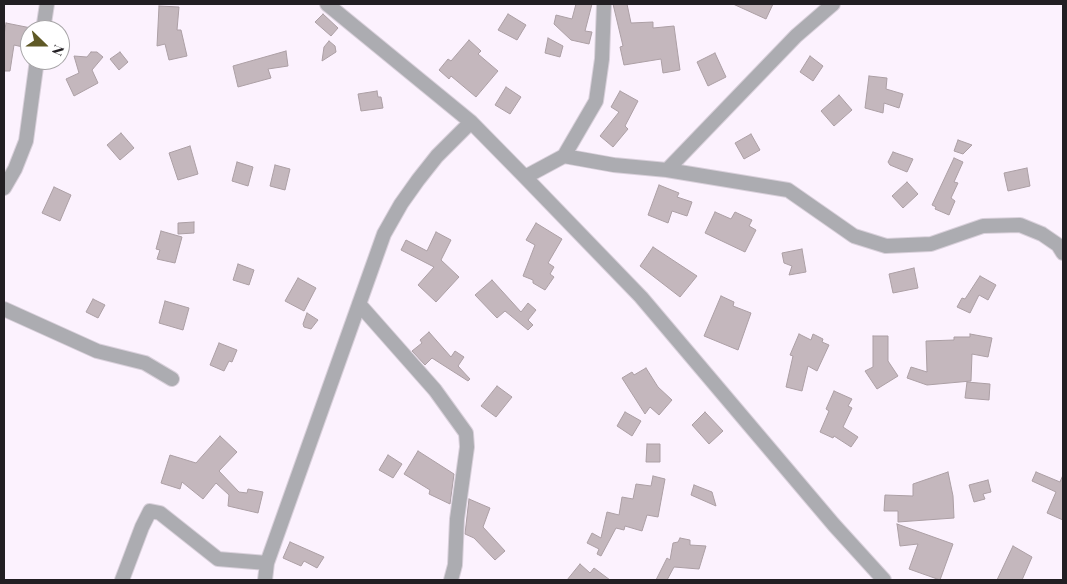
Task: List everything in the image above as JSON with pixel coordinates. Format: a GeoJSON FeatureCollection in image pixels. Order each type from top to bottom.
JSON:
{"type":"FeatureCollection","features":[{"type":"Feature","properties":{"kind":"street"},"geometry":{"type":"LineString","coordinates":[[45,20],[47,4]]}},
{"type":"Feature","properties":{"kind":"street"},"geometry":{"type":"LineString","coordinates":[[327,4],[471,122],[525,176],[641,297],[834,525],[884,580]]}},
{"type":"Feature","properties":{"kind":"street"},"geometry":{"type":"LineString","coordinates":[[525,176],[564,156],[596,101],[602,59],[604,4]]}},
{"type":"Feature","properties":{"kind":"street"},"geometry":{"type":"LineString","coordinates":[[667,170],[796,36],[833,4]]}},
{"type":"Feature","properties":{"kind":"street"},"geometry":{"type":"LineString","coordinates":[[4,188],[26,141],[36,70]]}},
{"type":"Feature","properties":{"kind":"street"},"geometry":{"type":"LineString","coordinates":[[265,580],[267,563],[384,234],[400,204],[437,156],[471,122]]}},
{"type":"Feature","properties":{"kind":"street"},"geometry":{"type":"LineString","coordinates":[[564,156],[667,170],[788,190],[854,236],[886,246],[931,244],[983,226],[1020,225],[1042,234],[1058,245],[1063,253]]}},
{"type":"Feature","properties":{"kind":"street"},"geometry":{"type":"LineString","coordinates":[[359,304],[434,390],[466,432],[467,447],[457,519],[455,565],[450,580]]}},
{"type":"Feature","properties":{"kind":"street"},"geometry":{"type":"LineString","coordinates":[[4,309],[97,351],[145,363],[172,378]]}},
{"type":"Feature","properties":{"kind":"street"},"geometry":{"type":"LineString","coordinates":[[122,580],[147,515],[150,512],[156,511],[218,559],[267,563]]}},
{"type":"Feature","properties":{"kind":"building"},"geometry":{"type":"Polygon","coordinates":[[[576,4],[592,4],[585,31],[592,32],[589,44],[571,40],[554,24],[556,15],[572,19],[576,4]]]}},
{"type":"Feature","properties":{"kind":"building"},"geometry":{"type":"Polygon","coordinates":[[[613,4],[627,4],[631,23],[653,22],[653,28],[674,26],[680,70],[663,73],[661,59],[624,65],[620,47],[623,46],[613,4]]]}},
{"type":"Feature","properties":{"kind":"building"},"geometry":{"type":"Polygon","coordinates":[[[733,4],[773,4],[766,19],[733,4]]]}},
{"type":"Feature","properties":{"kind":"building"},"geometry":{"type":"Polygon","coordinates":[[[159,6],[179,7],[177,30],[181,30],[187,56],[169,60],[165,44],[157,46],[159,6]]]}},
{"type":"Feature","properties":{"kind":"building"},"geometry":{"type":"Polygon","coordinates":[[[323,14],[338,28],[331,36],[315,22],[323,14]]]}},
{"type":"Feature","properties":{"kind":"building"},"geometry":{"type":"Polygon","coordinates":[[[508,14],[526,25],[517,40],[498,30],[508,14]]]}},
{"type":"Feature","properties":{"kind":"building"},"geometry":{"type":"Polygon","coordinates":[[[6,23],[20,26],[20,46],[14,45],[10,71],[4,71],[6,23]]]}},
{"type":"Feature","properties":{"kind":"building"},"geometry":{"type":"Polygon","coordinates":[[[548,38],[563,46],[560,57],[545,53],[548,38]]]}},
{"type":"Feature","properties":{"kind":"building"},"geometry":{"type":"Polygon","coordinates":[[[469,40],[481,51],[478,54],[498,71],[476,97],[451,76],[449,79],[439,70],[448,59],[451,61],[469,40]]]}},
{"type":"Feature","properties":{"kind":"building"},"geometry":{"type":"Polygon","coordinates":[[[329,41],[335,46],[336,52],[322,61],[324,47],[329,41]]]}},
{"type":"Feature","properties":{"kind":"building"},"geometry":{"type":"Polygon","coordinates":[[[286,51],[288,66],[268,69],[271,78],[238,87],[233,66],[286,51]]]}},
{"type":"Feature","properties":{"kind":"building"},"geometry":{"type":"Polygon","coordinates":[[[91,52],[97,52],[103,57],[92,70],[98,83],[74,96],[66,79],[79,73],[74,56],[87,57],[91,52]]]}},
{"type":"Feature","properties":{"kind":"building"},"geometry":{"type":"Polygon","coordinates":[[[120,52],[128,62],[119,70],[110,59],[120,52]]]}},
{"type":"Feature","properties":{"kind":"building"},"geometry":{"type":"Polygon","coordinates":[[[715,53],[726,77],[708,86],[697,62],[715,53]]]}},
{"type":"Feature","properties":{"kind":"building"},"geometry":{"type":"Polygon","coordinates":[[[810,56],[823,66],[813,81],[800,72],[810,56]]]}},
{"type":"Feature","properties":{"kind":"building"},"geometry":{"type":"Polygon","coordinates":[[[869,76],[887,78],[886,89],[903,94],[899,108],[884,103],[883,113],[865,108],[869,76]]]}},
{"type":"Feature","properties":{"kind":"building"},"geometry":{"type":"Polygon","coordinates":[[[506,87],[521,97],[510,114],[495,105],[506,87]]]}},
{"type":"Feature","properties":{"kind":"building"},"geometry":{"type":"Polygon","coordinates":[[[377,91],[378,97],[381,97],[383,108],[361,111],[358,94],[377,91]]]}},
{"type":"Feature","properties":{"kind":"building"},"geometry":{"type":"Polygon","coordinates":[[[620,91],[638,101],[625,126],[628,129],[613,147],[600,136],[619,112],[611,107],[620,91]]]}},
{"type":"Feature","properties":{"kind":"building"},"geometry":{"type":"Polygon","coordinates":[[[839,95],[852,110],[834,126],[821,111],[839,95]]]}},
{"type":"Feature","properties":{"kind":"building"},"geometry":{"type":"Polygon","coordinates":[[[121,133],[134,148],[120,160],[107,145],[121,133]]]}},
{"type":"Feature","properties":{"kind":"building"},"geometry":{"type":"Polygon","coordinates":[[[751,134],[760,150],[744,159],[735,143],[751,134]]]}},
{"type":"Feature","properties":{"kind":"building"},"geometry":{"type":"Polygon","coordinates":[[[958,140],[972,145],[963,154],[954,151],[958,140]]]}},
{"type":"Feature","properties":{"kind":"building"},"geometry":{"type":"Polygon","coordinates":[[[190,146],[198,174],[178,180],[169,153],[190,146]]]}},
{"type":"Feature","properties":{"kind":"building"},"geometry":{"type":"Polygon","coordinates":[[[893,152],[913,159],[907,172],[890,165],[888,162],[893,152]]]}},
{"type":"Feature","properties":{"kind":"building"},"geometry":{"type":"Polygon","coordinates":[[[954,158],[963,162],[954,182],[958,183],[951,198],[955,201],[949,215],[935,209],[936,207],[932,205],[954,158]]]}},
{"type":"Feature","properties":{"kind":"building"},"geometry":{"type":"Polygon","coordinates":[[[237,162],[253,167],[248,186],[232,181],[237,162]]]}},
{"type":"Feature","properties":{"kind":"building"},"geometry":{"type":"Polygon","coordinates":[[[275,165],[290,169],[285,190],[270,186],[275,165]]]}},
{"type":"Feature","properties":{"kind":"building"},"geometry":{"type":"Polygon","coordinates":[[[1027,168],[1030,186],[1008,191],[1004,173],[1027,168]]]}},
{"type":"Feature","properties":{"kind":"building"},"geometry":{"type":"Polygon","coordinates":[[[907,182],[918,194],[903,208],[892,196],[907,182]]]}},
{"type":"Feature","properties":{"kind":"building"},"geometry":{"type":"Polygon","coordinates":[[[659,185],[679,193],[677,197],[692,202],[687,216],[672,211],[668,223],[648,215],[659,185]]]}},
{"type":"Feature","properties":{"kind":"building"},"geometry":{"type":"Polygon","coordinates":[[[54,187],[71,195],[60,221],[42,213],[54,187]]]}},
{"type":"Feature","properties":{"kind":"building"},"geometry":{"type":"Polygon","coordinates":[[[715,212],[731,219],[735,212],[752,220],[749,226],[756,230],[745,252],[705,233],[715,212]]]}},
{"type":"Feature","properties":{"kind":"building"},"geometry":{"type":"Polygon","coordinates":[[[194,222],[194,233],[178,234],[178,223],[194,222]]]}},
{"type":"Feature","properties":{"kind":"building"},"geometry":{"type":"Polygon","coordinates":[[[536,223],[562,239],[548,263],[554,267],[550,274],[554,277],[545,290],[533,283],[533,280],[523,276],[535,245],[526,240],[536,223]]]}},
{"type":"Feature","properties":{"kind":"building"},"geometry":{"type":"Polygon","coordinates":[[[161,231],[182,237],[175,263],[157,259],[160,250],[156,249],[161,231]]]}},
{"type":"Feature","properties":{"kind":"building"},"geometry":{"type":"Polygon","coordinates":[[[436,232],[451,240],[441,260],[459,277],[436,302],[418,285],[434,267],[401,250],[406,240],[427,251],[436,232]]]}},
{"type":"Feature","properties":{"kind":"building"},"geometry":{"type":"Polygon","coordinates":[[[653,247],[697,276],[680,297],[640,266],[653,247]]]}},
{"type":"Feature","properties":{"kind":"building"},"geometry":{"type":"Polygon","coordinates":[[[802,249],[806,272],[789,275],[792,266],[784,263],[782,253],[802,249]]]}},
{"type":"Feature","properties":{"kind":"building"},"geometry":{"type":"Polygon","coordinates":[[[238,264],[254,270],[249,285],[233,280],[238,264]]]}},
{"type":"Feature","properties":{"kind":"building"},"geometry":{"type":"Polygon","coordinates":[[[914,268],[918,288],[893,293],[889,274],[914,268]]]}},
{"type":"Feature","properties":{"kind":"building"},"geometry":{"type":"Polygon","coordinates":[[[980,276],[996,285],[988,300],[979,295],[970,313],[957,307],[962,298],[965,299],[980,276]]]}},
{"type":"Feature","properties":{"kind":"building"},"geometry":{"type":"Polygon","coordinates":[[[298,278],[316,288],[304,311],[285,301],[298,278]]]}},
{"type":"Feature","properties":{"kind":"building"},"geometry":{"type":"Polygon","coordinates":[[[492,280],[521,312],[528,303],[536,310],[528,320],[533,325],[528,330],[505,311],[497,318],[475,295],[492,280]]]}},
{"type":"Feature","properties":{"kind":"building"},"geometry":{"type":"Polygon","coordinates":[[[721,296],[734,302],[733,306],[751,313],[738,350],[704,336],[721,296]]]}},
{"type":"Feature","properties":{"kind":"building"},"geometry":{"type":"Polygon","coordinates":[[[93,299],[105,305],[98,318],[86,312],[93,299]]]}},
{"type":"Feature","properties":{"kind":"building"},"geometry":{"type":"Polygon","coordinates":[[[165,301],[189,308],[183,330],[159,323],[165,301]]]}},
{"type":"Feature","properties":{"kind":"building"},"geometry":{"type":"Polygon","coordinates":[[[307,313],[318,320],[311,329],[304,327],[303,324],[307,313]]]}},
{"type":"Feature","properties":{"kind":"building"},"geometry":{"type":"Polygon","coordinates":[[[429,332],[451,357],[455,351],[464,357],[458,366],[470,379],[468,381],[432,358],[425,365],[412,351],[422,343],[420,340],[429,332]]]}},
{"type":"Feature","properties":{"kind":"building"},"geometry":{"type":"Polygon","coordinates":[[[799,334],[811,340],[813,334],[823,339],[822,342],[829,345],[817,371],[808,366],[802,391],[786,387],[793,356],[790,355],[799,334]]]}},
{"type":"Feature","properties":{"kind":"building"},"geometry":{"type":"Polygon","coordinates":[[[970,334],[992,338],[988,357],[972,354],[971,381],[927,385],[907,378],[911,367],[927,372],[926,341],[954,340],[954,337],[970,337],[970,334]]]}},
{"type":"Feature","properties":{"kind":"building"},"geometry":{"type":"Polygon","coordinates":[[[873,336],[888,336],[888,361],[898,376],[877,389],[865,371],[873,367],[873,336]]]}},
{"type":"Feature","properties":{"kind":"building"},"geometry":{"type":"Polygon","coordinates":[[[219,343],[237,350],[232,362],[229,361],[224,371],[210,365],[219,343]]]}},
{"type":"Feature","properties":{"kind":"building"},"geometry":{"type":"Polygon","coordinates":[[[646,368],[658,387],[672,400],[659,415],[650,407],[645,414],[622,378],[632,372],[634,375],[646,368]]]}},
{"type":"Feature","properties":{"kind":"building"},"geometry":{"type":"Polygon","coordinates":[[[967,382],[990,384],[989,400],[965,398],[967,382]]]}},
{"type":"Feature","properties":{"kind":"building"},"geometry":{"type":"Polygon","coordinates":[[[497,386],[512,397],[496,417],[481,406],[497,386]]]}},
{"type":"Feature","properties":{"kind":"building"},"geometry":{"type":"Polygon","coordinates":[[[834,391],[852,399],[848,406],[852,408],[843,427],[858,437],[851,447],[834,436],[833,438],[820,432],[829,411],[826,409],[834,391]]]}},
{"type":"Feature","properties":{"kind":"building"},"geometry":{"type":"Polygon","coordinates":[[[625,412],[641,421],[632,436],[617,426],[625,412]]]}},
{"type":"Feature","properties":{"kind":"building"},"geometry":{"type":"Polygon","coordinates":[[[705,412],[723,431],[709,444],[692,425],[705,412]]]}},
{"type":"Feature","properties":{"kind":"building"},"geometry":{"type":"Polygon","coordinates":[[[220,436],[237,452],[219,471],[239,492],[247,493],[248,489],[263,492],[258,513],[228,506],[229,495],[216,483],[203,499],[182,482],[180,489],[161,483],[170,455],[196,463],[220,436]]]}},
{"type":"Feature","properties":{"kind":"building"},"geometry":{"type":"Polygon","coordinates":[[[647,444],[660,444],[660,462],[646,462],[647,444]]]}},
{"type":"Feature","properties":{"kind":"building"},"geometry":{"type":"Polygon","coordinates":[[[418,451],[454,474],[450,504],[429,494],[430,490],[404,474],[418,451]]]}},
{"type":"Feature","properties":{"kind":"building"},"geometry":{"type":"Polygon","coordinates":[[[388,455],[402,464],[393,478],[379,470],[388,455]]]}},
{"type":"Feature","properties":{"kind":"building"},"geometry":{"type":"Polygon","coordinates":[[[948,472],[953,496],[954,518],[898,522],[898,511],[884,511],[885,495],[913,496],[913,484],[948,472]]]}},
{"type":"Feature","properties":{"kind":"building"},"geometry":{"type":"Polygon","coordinates":[[[1036,472],[1060,482],[1063,475],[1063,520],[1047,513],[1056,492],[1032,481],[1036,472]]]}},
{"type":"Feature","properties":{"kind":"building"},"geometry":{"type":"Polygon","coordinates":[[[653,476],[665,479],[658,517],[647,515],[642,531],[625,526],[624,530],[616,528],[601,556],[597,554],[599,549],[587,543],[592,533],[601,538],[607,512],[619,515],[622,497],[633,499],[636,484],[651,486],[653,476]]]}},
{"type":"Feature","properties":{"kind":"building"},"geometry":{"type":"Polygon","coordinates":[[[988,480],[991,492],[983,494],[985,499],[974,502],[969,485],[988,480]]]}},
{"type":"Feature","properties":{"kind":"building"},"geometry":{"type":"Polygon","coordinates":[[[694,485],[712,492],[716,506],[691,495],[694,485]]]}},
{"type":"Feature","properties":{"kind":"building"},"geometry":{"type":"Polygon","coordinates":[[[469,499],[490,508],[483,527],[505,551],[495,560],[474,538],[465,534],[469,499]]]}},
{"type":"Feature","properties":{"kind":"building"},"geometry":{"type":"Polygon","coordinates":[[[897,524],[953,544],[940,580],[909,569],[918,544],[900,546],[897,524]]]}},
{"type":"Feature","properties":{"kind":"building"},"geometry":{"type":"Polygon","coordinates":[[[680,538],[690,540],[690,545],[706,546],[699,569],[674,567],[667,580],[656,580],[667,558],[670,560],[673,543],[678,542],[680,538]]]}},
{"type":"Feature","properties":{"kind":"building"},"geometry":{"type":"Polygon","coordinates":[[[290,542],[324,557],[317,568],[304,561],[301,566],[283,558],[290,542]]]}},
{"type":"Feature","properties":{"kind":"building"},"geometry":{"type":"Polygon","coordinates":[[[1013,546],[1032,557],[1022,580],[997,580],[1013,546]]]}},
{"type":"Feature","properties":{"kind":"building"},"geometry":{"type":"Polygon","coordinates":[[[580,564],[590,573],[594,568],[610,580],[567,580],[580,564]]]}}]}
